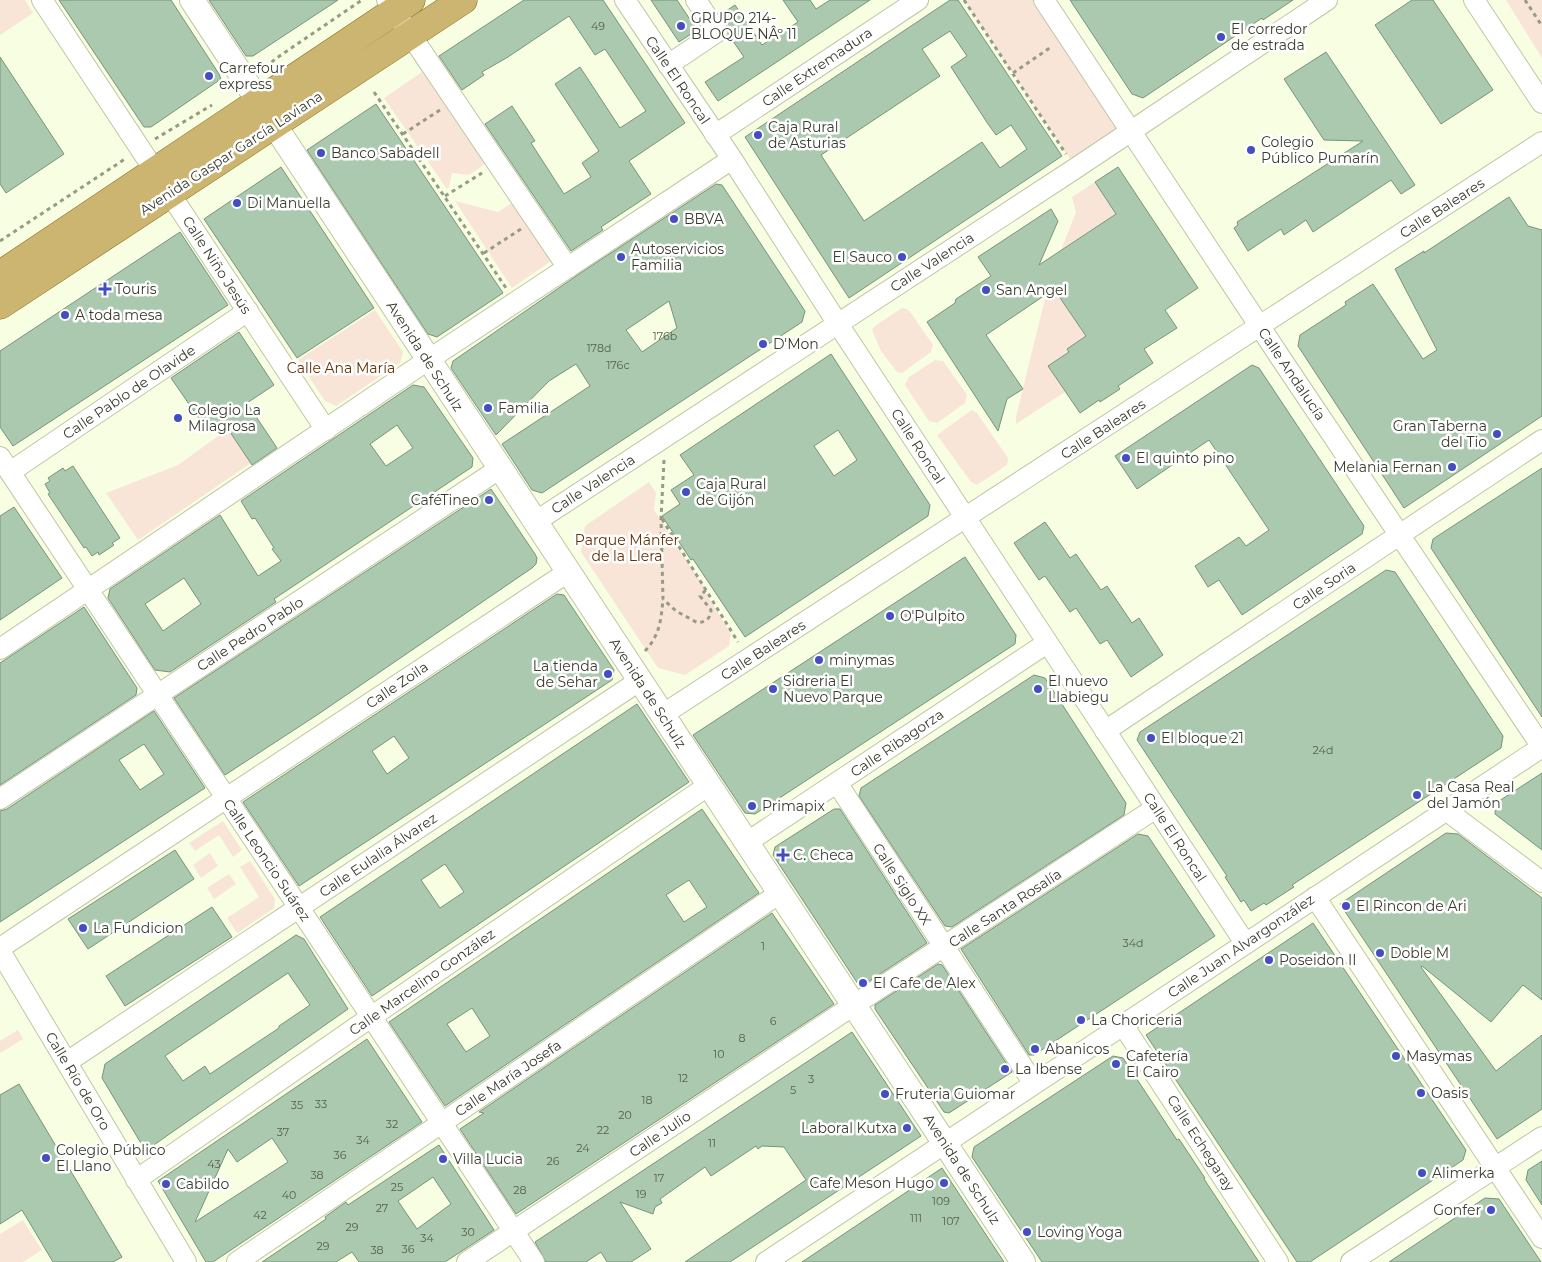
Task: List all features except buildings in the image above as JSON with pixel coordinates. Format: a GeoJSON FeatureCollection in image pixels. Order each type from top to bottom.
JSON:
{"type":"FeatureCollection","features":[{"type":"Feature","properties":{"kind":"main road","name":"Avenida Gaspar García Laviana"},"geometry":{"type":"LineString","coordinates":[[0,275],[163,182],[273,125],[462,0]]}},
{"type":"Feature","properties":{"kind":"main road","name":"Avenida Gaspar García Laviana"},"geometry":{"type":"LineString","coordinates":[[0,306],[163,182],[253,94],[398,4]]}},
{"type":"Feature","properties":{"kind":"street","name":"Calle Niño Jesús"},"geometry":{"type":"LineString","coordinates":[[42,0],[326,430]]}},
{"type":"Feature","properties":{"kind":"street"},"geometry":{"type":"LineString","coordinates":[[192,0],[253,94]]}},
{"type":"Feature","properties":{"kind":"street","name":"Calle El Roncal"},"geometry":{"type":"LineString","coordinates":[[625,0],[732,159]]}},
{"type":"Feature","properties":{"kind":"street"},"geometry":{"type":"LineString","coordinates":[[668,65],[717,32],[696,0]]}},
{"type":"Feature","properties":{"kind":"street","name":"Calle Extremadura"},"geometry":{"type":"LineString","coordinates":[[715,135],[918,0]]}},
{"type":"Feature","properties":{"kind":"street","name":"Calle Andalucía"},"geometry":{"type":"LineString","coordinates":[[1044,0],[1260,327],[1542,747]]}},
{"type":"Feature","properties":{"kind":"street","name":"Calle Valencia"},"geometry":{"type":"LineString","coordinates":[[535,522],[1131,132],[1327,0]]}},
{"type":"Feature","properties":{"kind":"street"},"geometry":{"type":"LineString","coordinates":[[1474,0],[1542,103]]}},
{"type":"Feature","properties":{"kind":"street"},"geometry":{"type":"LineString","coordinates":[[398,4],[411,34],[568,268]]}},
{"type":"Feature","properties":{"kind":"street","name":"Avenida de Schulz"},"geometry":{"type":"LineString","coordinates":[[253,94],[1023,1262]]}},
{"type":"Feature","properties":{"kind":"street","name":"Calle Baleares"},"geometry":{"type":"LineString","coordinates":[[662,716],[1542,142]]}},
{"type":"Feature","properties":{"kind":"street"},"geometry":{"type":"LineString","coordinates":[[0,649],[428,360],[732,159]]}},
{"type":"Feature","properties":{"kind":"street","name":"Calle Roncal"},"geometry":{"type":"LineString","coordinates":[[732,159],[1105,731]]}},
{"type":"Feature","properties":{"kind":"street","name":"Calle Pablo de Olavide"},"geometry":{"type":"LineString","coordinates":[[5,465],[248,311]]}},
{"type":"Feature","properties":{"kind":"street","name":"Calle Soria"},"geometry":{"type":"LineString","coordinates":[[1105,731],[1542,440]]}},
{"type":"Feature","properties":{"kind":"street","name":"Calle Leoncio Suárez"},"geometry":{"type":"LineString","coordinates":[[5,465],[534,1262]]}},
{"type":"Feature","properties":{"kind":"street","name":"Calle Pedro Pablo"},"geometry":{"type":"LineString","coordinates":[[0,798],[499,469]]}},
{"type":"Feature","properties":{"kind":"street","name":"Calle Zoila"},"geometry":{"type":"LineString","coordinates":[[0,949],[568,572]]}},
{"type":"Feature","properties":{"kind":"street","name":"Calle Ribagorza"},"geometry":{"type":"LineString","coordinates":[[746,843],[1048,643]]}},
{"type":"Feature","properties":{"kind":"street","name":"Calle Eulalia Álvarez"},"geometry":{"type":"LineString","coordinates":[[67,1062],[299,908],[634,672]]}},
{"type":"Feature","properties":{"kind":"street","name":"Calle El Roncal"},"geometry":{"type":"LineString","coordinates":[[1105,731],[1245,944]]}},
{"type":"Feature","properties":{"kind":"street","name":"Calle Juan Alvargonzález"},"geometry":{"type":"LineString","coordinates":[[766,1262],[1542,747]]}},
{"type":"Feature","properties":{"kind":"street","name":"Calle Siglo XX"},"geometry":{"type":"LineString","coordinates":[[837,783],[1034,1084]]}},
{"type":"Feature","properties":{"kind":"street","name":"Calle Marcelino González"},"geometry":{"type":"LineString","coordinates":[[136,1180],[708,785]]}},
{"type":"Feature","properties":{"kind":"street","name":"Calle Santa Rosalía"},"geometry":{"type":"LineString","coordinates":[[854,1006],[1156,808]]}},
{"type":"Feature","properties":{"kind":"street"},"geometry":{"type":"LineString","coordinates":[[1447,811],[1542,882]]}},
{"type":"Feature","properties":{"kind":"street","name":"Calle María Josefa"},"geometry":{"type":"LineString","coordinates":[[237,1262],[780,893]]}},
{"type":"Feature","properties":{"kind":"street"},"geometry":{"type":"LineString","coordinates":[[1315,897],[1542,1238]]}},
{"type":"Feature","properties":{"kind":"street","name":"Calle Río de Oro"},"geometry":{"type":"LineString","coordinates":[[0,949],[186,1262]]}},
{"type":"Feature","properties":{"kind":"street","name":"Calle Julio"},"geometry":{"type":"LineString","coordinates":[[467,1262],[854,1006]]}},
{"type":"Feature","properties":{"kind":"street","name":"Calle Echegaray"},"geometry":{"type":"LineString","coordinates":[[1124,1025],[1278,1262]]}},
{"type":"Feature","properties":{"kind":"street"},"geometry":{"type":"LineString","coordinates":[[1351,1262],[1542,1137]]}},
{"type":"Feature","properties":{"kind":"path"},"geometry":{"type":"LineString","coordinates":[[253,94],[259,76],[276,59],[362,0]]}},
{"type":"Feature","properties":{"kind":"path"},"geometry":{"type":"LineString","coordinates":[[964,0],[1076,168]]}},
{"type":"Feature","properties":{"kind":"path"},"geometry":{"type":"LineString","coordinates":[[1525,0],[1542,26]]}},
{"type":"Feature","properties":{"kind":"path"},"geometry":{"type":"LineString","coordinates":[[1013,73],[1051,47]]}},
{"type":"Feature","properties":{"kind":"path"},"geometry":{"type":"LineString","coordinates":[[374,92],[510,292]]}},
{"type":"Feature","properties":{"kind":"path"},"geometry":{"type":"LineString","coordinates":[[403,134],[455,100]]}},
{"type":"Feature","properties":{"kind":"path"},"geometry":{"type":"LineString","coordinates":[[0,241],[207,106],[215,104]]}},
{"type":"Feature","properties":{"kind":"path"},"geometry":{"type":"LineString","coordinates":[[445,196],[498,163]]}},
{"type":"Feature","properties":{"kind":"path"},"geometry":{"type":"LineString","coordinates":[[484,253],[535,220]]}},
{"type":"Feature","properties":{"kind":"path"},"geometry":{"type":"LineString","coordinates":[[634,672],[638,658],[653,642],[660,626],[663,599],[661,519],[664,460]]}},
{"type":"Feature","properties":{"kind":"path"},"geometry":{"type":"LineString","coordinates":[[661,519],[738,642]]}},
{"type":"Feature","properties":{"kind":"path"},"geometry":{"type":"LineString","coordinates":[[663,599],[676,611],[698,623],[706,621],[711,616],[711,610],[700,596],[706,590]]}},
{"type":"Feature","properties":{"kind":"green space"},"geometry":{"type":"Polygon","coordinates":[[[0,0],[25,0],[33,13],[0,35],[0,0]]]}},
{"type":"Feature","properties":{"kind":"green space"},"geometry":{"type":"Polygon","coordinates":[[[964,0],[1044,0],[1131,132],[1076,168],[964,0]]]}},
{"type":"Feature","properties":{"kind":"green space"},"geometry":{"type":"Polygon","coordinates":[[[1506,0],[1542,0],[1542,58],[1506,0]]]}},
{"type":"Feature","properties":{"kind":"green space"},"geometry":{"type":"Polygon","coordinates":[[[422,72],[485,164],[469,175],[452,173],[447,189],[384,98],[422,72]]]}},
{"type":"Feature","properties":{"kind":"green space"},"geometry":{"type":"Polygon","coordinates":[[[1095,182],[1116,214],[1061,250],[1076,212],[1072,197],[1095,182]]]}},
{"type":"Feature","properties":{"kind":"green space"},"geometry":{"type":"Polygon","coordinates":[[[455,201],[498,212],[513,202],[551,261],[512,288],[455,201]]]}},
{"type":"Feature","properties":{"kind":"green space"},"geometry":{"type":"Polygon","coordinates":[[[1049,282],[1086,336],[1067,349],[1069,352],[1048,366],[1065,392],[1016,424],[1016,417],[1049,282]]]}},
{"type":"Feature","properties":{"kind":"green space"},"geometry":{"type":"Polygon","coordinates":[[[902,308],[907,309],[911,313],[933,345],[931,352],[902,373],[897,372],[881,351],[872,330],[902,308]]]}},
{"type":"Feature","properties":{"kind":"green space","name":"Calle Ana María"},"geometry":{"type":"Polygon","coordinates":[[[375,310],[403,352],[400,363],[336,406],[325,401],[298,360],[375,310]]]}},
{"type":"Feature","properties":{"kind":"green space"},"geometry":{"type":"Polygon","coordinates":[[[935,360],[943,361],[967,395],[965,403],[937,423],[929,421],[905,385],[909,377],[935,360]]]}},
{"type":"Feature","properties":{"kind":"green space"},"geometry":{"type":"Polygon","coordinates":[[[972,410],[977,413],[1008,458],[1007,465],[977,485],[971,482],[937,435],[972,410]]]}},
{"type":"Feature","properties":{"kind":"green space"},"geometry":{"type":"Polygon","coordinates":[[[228,429],[251,463],[138,540],[106,493],[178,465],[228,429]]]}},
{"type":"Feature","properties":{"kind":"green space","name":"Parque Mánfer de la Llera"},"geometry":{"type":"Polygon","coordinates":[[[649,482],[656,493],[654,510],[706,590],[705,592],[731,634],[729,646],[685,675],[658,668],[581,552],[585,526],[649,482]]]}},
{"type":"Feature","properties":{"kind":"green space"},"geometry":{"type":"Polygon","coordinates":[[[223,821],[242,850],[233,857],[219,835],[195,851],[189,843],[223,821]]]}},
{"type":"Feature","properties":{"kind":"green space"},"geometry":{"type":"Polygon","coordinates":[[[210,853],[218,866],[201,878],[193,865],[210,853]]]}},
{"type":"Feature","properties":{"kind":"green space"},"geometry":{"type":"Polygon","coordinates":[[[250,861],[275,899],[274,908],[237,933],[227,918],[259,897],[240,867],[250,861]]]}},
{"type":"Feature","properties":{"kind":"green space"},"geometry":{"type":"Polygon","coordinates":[[[229,874],[236,884],[214,899],[207,888],[229,874]]]}},
{"type":"Feature","properties":{"kind":"green space"},"geometry":{"type":"Polygon","coordinates":[[[18,1030],[23,1039],[0,1053],[0,1041],[18,1030]]]}},
{"type":"Feature","properties":{"kind":"green space"},"geometry":{"type":"Polygon","coordinates":[[[23,1220],[42,1250],[23,1262],[0,1262],[0,1234],[23,1220]]]}},
{"type":"Feature","properties":{"kind":"place","name":"GRUPO 214- BLOQUE NÂº 11"},"geometry":{"type":"Point","coordinates":[681,26]}},
{"type":"Feature","properties":{"kind":"place","name":"El corredor de estrada"},"geometry":{"type":"Point","coordinates":[1221,37]}},
{"type":"Feature","properties":{"kind":"place","name":"Carrefour express"},"geometry":{"type":"Point","coordinates":[209,76]}},
{"type":"Feature","properties":{"kind":"place","name":"Caja Rural de Asturias"},"geometry":{"type":"Point","coordinates":[758,135]}},
{"type":"Feature","properties":{"kind":"place","name":"Colegio Público Pumarín"},"geometry":{"type":"Point","coordinates":[1251,150]}},
{"type":"Feature","properties":{"kind":"place","name":"Banco Sabadell"},"geometry":{"type":"Point","coordinates":[321,153]}},
{"type":"Feature","properties":{"kind":"place","name":"Di Manuella"},"geometry":{"type":"Point","coordinates":[237,203]}},
{"type":"Feature","properties":{"kind":"place","name":"BBVA"},"geometry":{"type":"Point","coordinates":[674,219]}},
{"type":"Feature","properties":{"kind":"place","name":"Autoservicios Familia"},"geometry":{"type":"Point","coordinates":[621,257]}},
{"type":"Feature","properties":{"kind":"place","name":"El Sauco"},"geometry":{"type":"Point","coordinates":[902,257]}},
{"type":"Feature","properties":{"kind":"place","name":"Touris"},"geometry":{"type":"Point","coordinates":[105,289]}},
{"type":"Feature","properties":{"kind":"place","name":"San Angel"},"geometry":{"type":"Point","coordinates":[986,290]}},
{"type":"Feature","properties":{"kind":"place","name":"A toda mesa"},"geometry":{"type":"Point","coordinates":[65,315]}},
{"type":"Feature","properties":{"kind":"place","name":"D'Mon"},"geometry":{"type":"Point","coordinates":[763,344]}},
{"type":"Feature","properties":{"kind":"place","name":"Familia"},"geometry":{"type":"Point","coordinates":[488,408]}},
{"type":"Feature","properties":{"kind":"place","name":"Colegio La Milagrosa"},"geometry":{"type":"Point","coordinates":[178,418]}},
{"type":"Feature","properties":{"kind":"place","name":"Gran Taberna del Tio"},"geometry":{"type":"Point","coordinates":[1497,434]}},
{"type":"Feature","properties":{"kind":"place","name":"El quinto pino"},"geometry":{"type":"Point","coordinates":[1126,458]}},
{"type":"Feature","properties":{"kind":"place","name":"Melania Fernan"},"geometry":{"type":"Point","coordinates":[1452,467]}},
{"type":"Feature","properties":{"kind":"place","name":"Caja Rural de Gijón"},"geometry":{"type":"Point","coordinates":[686,492]}},
{"type":"Feature","properties":{"kind":"place","name":"CaféTineo"},"geometry":{"type":"Point","coordinates":[489,500]}},
{"type":"Feature","properties":{"kind":"place","name":"O'Pulpito"},"geometry":{"type":"Point","coordinates":[890,616]}},
{"type":"Feature","properties":{"kind":"place","name":"minymas"},"geometry":{"type":"Point","coordinates":[819,660]}},
{"type":"Feature","properties":{"kind":"place","name":"La tienda de Sehar"},"geometry":{"type":"Point","coordinates":[608,674]}},
{"type":"Feature","properties":{"kind":"place","name":"Sidreria El Nuevo Parque"},"geometry":{"type":"Point","coordinates":[773,689]}},
{"type":"Feature","properties":{"kind":"place","name":"El nuevo Llabiegu"},"geometry":{"type":"Point","coordinates":[1038,689]}},
{"type":"Feature","properties":{"kind":"place","name":"El bloque 21"},"geometry":{"type":"Point","coordinates":[1151,738]}},
{"type":"Feature","properties":{"kind":"place","name":"La Casa Real del Jamón"},"geometry":{"type":"Point","coordinates":[1417,795]}},
{"type":"Feature","properties":{"kind":"place","name":"Primapix"},"geometry":{"type":"Point","coordinates":[752,806]}},
{"type":"Feature","properties":{"kind":"place","name":"C. Checa"},"geometry":{"type":"Point","coordinates":[783,855]}},
{"type":"Feature","properties":{"kind":"place","name":"El Rincon de Ari"},"geometry":{"type":"Point","coordinates":[1346,906]}},
{"type":"Feature","properties":{"kind":"place","name":"La Fundicion"},"geometry":{"type":"Point","coordinates":[83,928]}},
{"type":"Feature","properties":{"kind":"place","name":"Doble M"},"geometry":{"type":"Point","coordinates":[1380,953]}},
{"type":"Feature","properties":{"kind":"place","name":"Poseidon II"},"geometry":{"type":"Point","coordinates":[1269,960]}},
{"type":"Feature","properties":{"kind":"place","name":"El Cafe de Alex"},"geometry":{"type":"Point","coordinates":[863,983]}},
{"type":"Feature","properties":{"kind":"place","name":"La Choriceria"},"geometry":{"type":"Point","coordinates":[1081,1020]}},
{"type":"Feature","properties":{"kind":"place","name":"Abanicos"},"geometry":{"type":"Point","coordinates":[1035,1049]}},
{"type":"Feature","properties":{"kind":"place","name":"Masymas"},"geometry":{"type":"Point","coordinates":[1396,1056]}},
{"type":"Feature","properties":{"kind":"place","name":"Cafetería El Cairo"},"geometry":{"type":"Point","coordinates":[1116,1064]}},
{"type":"Feature","properties":{"kind":"place","name":"La Ibense"},"geometry":{"type":"Point","coordinates":[1005,1069]}},
{"type":"Feature","properties":{"kind":"place","name":"Oasis"},"geometry":{"type":"Point","coordinates":[1421,1093]}},
{"type":"Feature","properties":{"kind":"place","name":"Fruteria Guiomar"},"geometry":{"type":"Point","coordinates":[885,1094]}},
{"type":"Feature","properties":{"kind":"place","name":"Laboral Kutxa"},"geometry":{"type":"Point","coordinates":[907,1128]}},
{"type":"Feature","properties":{"kind":"place","name":"Colegio Público El Llano"},"geometry":{"type":"Point","coordinates":[46,1158]}},
{"type":"Feature","properties":{"kind":"place","name":"Villa Lucia"},"geometry":{"type":"Point","coordinates":[443,1159]}},
{"type":"Feature","properties":{"kind":"place","name":"Alimerka"},"geometry":{"type":"Point","coordinates":[1422,1173]}},
{"type":"Feature","properties":{"kind":"place","name":"Cafe Meson Hugo"},"geometry":{"type":"Point","coordinates":[944,1183]}},
{"type":"Feature","properties":{"kind":"place","name":"Cabildo"},"geometry":{"type":"Point","coordinates":[166,1184]}},
{"type":"Feature","properties":{"kind":"place","name":"Gonfer"},"geometry":{"type":"Point","coordinates":[1491,1210]}},
{"type":"Feature","properties":{"kind":"place","name":"Loving Yoga"},"geometry":{"type":"Point","coordinates":[1027,1232]}}]}
